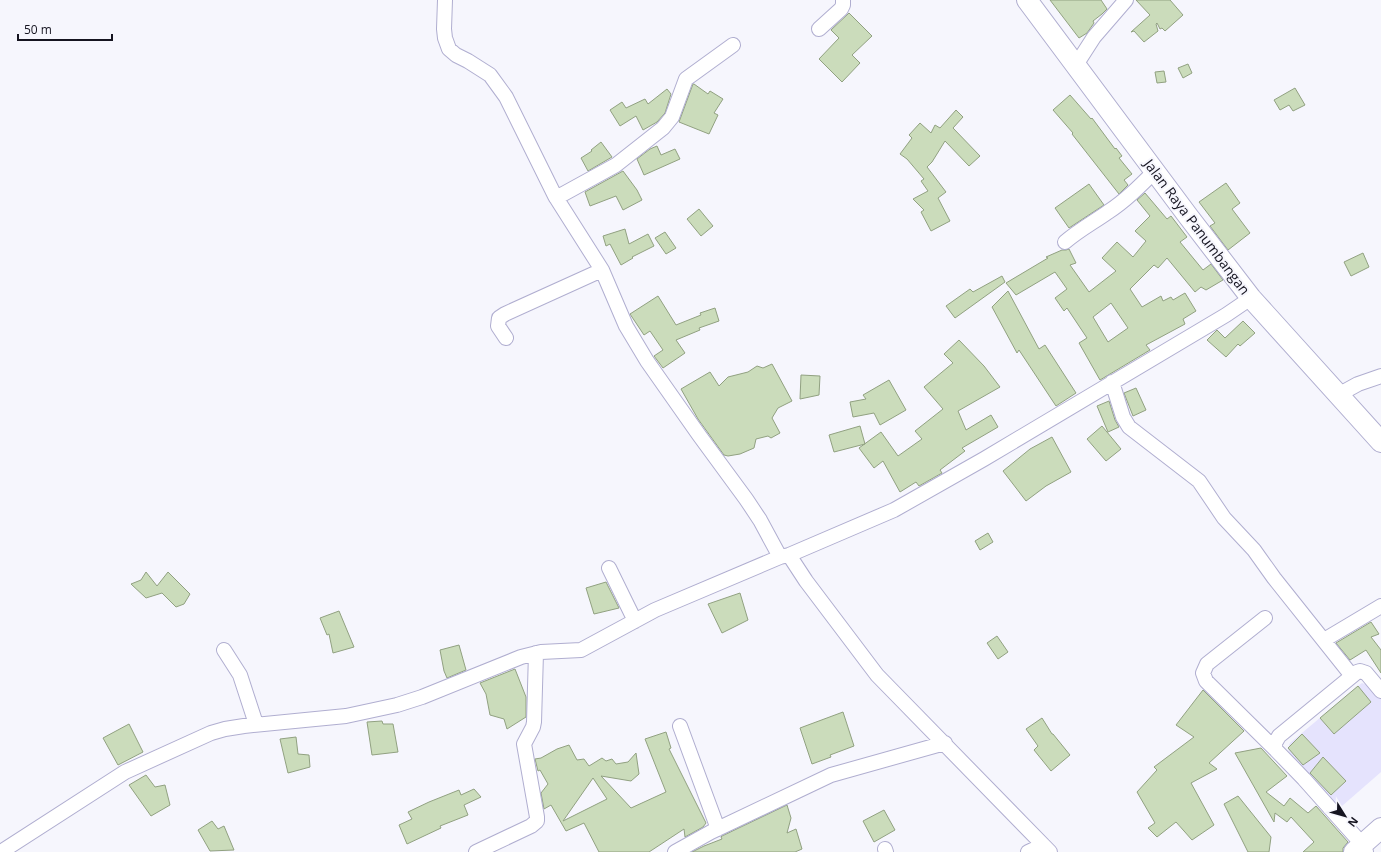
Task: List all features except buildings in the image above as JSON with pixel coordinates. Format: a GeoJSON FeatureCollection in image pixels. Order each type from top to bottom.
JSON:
{"type":"FeatureCollection","features":[{"type":"Feature","properties":{"kind":"main road","name":"Jalan Raya Panumbangan"},"geometry":{"type":"LineString","coordinates":[[1027,0],[1251,298],[1381,442]]}},
{"type":"Feature","properties":{"kind":"main road"},"geometry":{"type":"LineString","coordinates":[[1361,849],[1381,828]]}},
{"type":"Feature","properties":{"kind":"street"},"geometry":{"type":"LineString","coordinates":[[445,0],[444,29],[449,49],[456,55],[490,75],[506,97],[556,198],[602,270],[626,326],[647,361],[698,435],[746,499],[784,556],[806,581],[877,675],[1046,848]]}},
{"type":"Feature","properties":{"kind":"street"},"geometry":{"type":"LineString","coordinates":[[819,29],[841,9],[843,6],[843,0]]}},
{"type":"Feature","properties":{"kind":"street"},"geometry":{"type":"LineString","coordinates":[[1076,65],[1094,38],[1126,0]]}},
{"type":"Feature","properties":{"kind":"street"},"geometry":{"type":"LineString","coordinates":[[556,198],[616,165],[663,128],[668,123],[675,111],[686,79],[734,45]]}},
{"type":"Feature","properties":{"kind":"street"},"geometry":{"type":"LineString","coordinates":[[1065,242],[1078,231],[1110,212],[1136,190],[1155,171]]}},
{"type":"Feature","properties":{"kind":"street"},"geometry":{"type":"LineString","coordinates":[[506,338],[498,326],[499,318],[602,270]]}},
{"type":"Feature","properties":{"kind":"street"},"geometry":{"type":"LineString","coordinates":[[1,852],[125,772],[211,733],[256,724],[341,717],[397,705],[422,697],[521,657],[536,653],[581,650],[655,610],[870,522],[984,459],[1226,315],[1251,298]]}},
{"type":"Feature","properties":{"kind":"street"},"geometry":{"type":"LineString","coordinates":[[1338,395],[1358,384],[1381,376]]}},
{"type":"Feature","properties":{"kind":"street"},"geometry":{"type":"LineString","coordinates":[[1112,382],[1123,417],[1129,427],[1199,481],[1224,518],[1254,550],[1274,578],[1352,676]]}},
{"type":"Feature","properties":{"kind":"street"},"geometry":{"type":"LineString","coordinates":[[609,568],[635,621]]}},
{"type":"Feature","properties":{"kind":"street"},"geometry":{"type":"LineString","coordinates":[[1324,640],[1381,606]]}},
{"type":"Feature","properties":{"kind":"street"},"geometry":{"type":"LineString","coordinates":[[1265,618],[1207,664],[1203,673],[1206,681],[1304,779],[1361,849]]}},
{"type":"Feature","properties":{"kind":"street"},"geometry":{"type":"LineString","coordinates":[[224,650],[240,675],[256,724]]}},
{"type":"Feature","properties":{"kind":"street"},"geometry":{"type":"LineString","coordinates":[[476,852],[530,826],[536,821],[537,817],[524,744],[534,722],[536,653]]}},
{"type":"Feature","properties":{"kind":"street"},"geometry":{"type":"LineString","coordinates":[[1275,749],[1275,743],[1279,736],[1360,670],[1366,673],[1381,692]]}},
{"type":"Feature","properties":{"kind":"street"},"geometry":{"type":"LineString","coordinates":[[680,726],[718,829]]}},
{"type":"Feature","properties":{"kind":"street"},"geometry":{"type":"LineString","coordinates":[[676,852],[718,829],[831,775],[944,743]]}},
{"type":"Feature","properties":{"kind":"street"},"geometry":{"type":"LineString","coordinates":[[1028,852],[1046,848]]}},
{"type":"Feature","properties":{"kind":"shaded area"},"geometry":{"type":"Polygon","coordinates":[[[1362,683],[1369,686],[1381,699],[1381,772],[1342,806],[1338,807],[1289,753],[1288,748],[1290,743],[1362,683]]]}}]}
